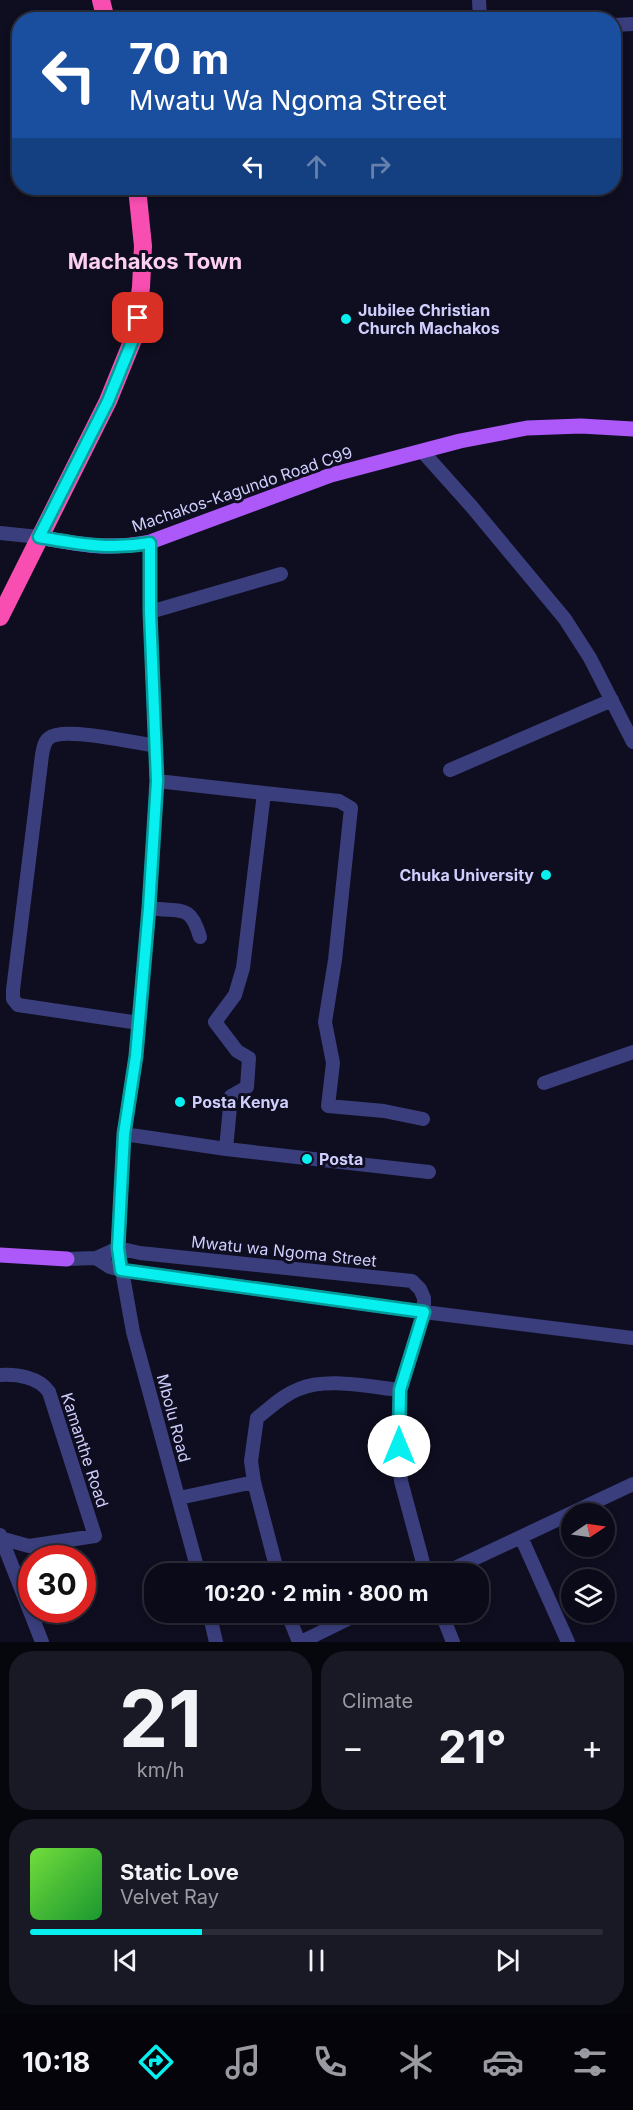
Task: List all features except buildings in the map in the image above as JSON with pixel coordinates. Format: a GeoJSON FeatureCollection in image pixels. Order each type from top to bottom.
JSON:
{"type":"FeatureCollection","features":[{"type":"Feature","properties":{"kind":"highway"},"geometry":{"type":"LineString","coordinates":[[0,617],[108,401],[134,337],[141,286],[142,256],[137,195]]}},
{"type":"Feature","properties":{"kind":"main road","name":"Machakos-Kagundo Road C99"},"geometry":{"type":"LineString","coordinates":[[39,537],[103,547],[150,543],[301,484],[488,435],[527,428],[581,426],[633,429]]}},
{"type":"Feature","properties":{"kind":"main road"},"geometry":{"type":"LineString","coordinates":[[0,1255],[67,1259]]}},
{"type":"Feature","properties":{"kind":"street"},"geometry":{"type":"LineString","coordinates":[[422,451],[565,619],[590,658],[633,742]]}},
{"type":"Feature","properties":{"kind":"street"},"geometry":{"type":"LineString","coordinates":[[0,533],[39,537]]}},
{"type":"Feature","properties":{"kind":"street","name":"Mbolu Road"},"geometry":{"type":"LineString","coordinates":[[150,543],[150,612],[157,781],[136,1056],[124,1134],[118,1248],[133,1332],[195,1563]]}},
{"type":"Feature","properties":{"kind":"street"},"geometry":{"type":"LineString","coordinates":[[150,612],[281,574]]}},
{"type":"Feature","properties":{"kind":"street"},"geometry":{"type":"LineString","coordinates":[[450,770],[612,700]]}},
{"type":"Feature","properties":{"kind":"street"},"geometry":{"type":"LineString","coordinates":[[139,1023],[18,1005],[13,999],[13,990],[45,743],[50,737],[65,733],[156,746]]}},
{"type":"Feature","properties":{"kind":"street"},"geometry":{"type":"LineString","coordinates":[[157,781],[339,801],[351,808],[335,960],[325,1022],[333,1063],[328,1106],[384,1111],[423,1119]]}},
{"type":"Feature","properties":{"kind":"street"},"geometry":{"type":"LineString","coordinates":[[226,1149],[231,1096],[247,1087],[249,1058],[237,1051],[215,1022],[235,995],[243,968],[264,793]]}},
{"type":"Feature","properties":{"kind":"street"},"geometry":{"type":"LineString","coordinates":[[149,908],[189,913],[195,920],[200,937]]}},
{"type":"Feature","properties":{"kind":"street"},"geometry":{"type":"LineString","coordinates":[[544,1083],[633,1052]]}},
{"type":"Feature","properties":{"kind":"street"},"geometry":{"type":"LineString","coordinates":[[124,1134],[226,1149],[429,1172]]}},
{"type":"Feature","properties":{"kind":"street"},"geometry":{"type":"LineString","coordinates":[[67,1259],[96,1258],[118,1248]]}},
{"type":"Feature","properties":{"kind":"street","name":"Mwatu wa Ngoma Street"},"geometry":{"type":"LineString","coordinates":[[118,1248],[140,1253],[412,1281],[420,1288],[424,1298],[424,1312]]}},
{"type":"Feature","properties":{"kind":"street"},"geometry":{"type":"LineString","coordinates":[[96,1258],[110,1267],[121,1270],[633,1338]]}},
{"type":"Feature","properties":{"kind":"street"},"geometry":{"type":"LineString","coordinates":[[423,1563],[401,1480],[398,1429],[400,1390],[424,1312]]}},
{"type":"Feature","properties":{"kind":"street","name":"Kamanthe Road"},"geometry":{"type":"LineString","coordinates":[[0,1375],[11,1374],[39,1382],[49,1392],[95,1536],[29,1546],[0,1537]]}},
{"type":"Feature","properties":{"kind":"street"},"geometry":{"type":"LineString","coordinates":[[275,1563],[254,1482],[251,1461],[257,1418],[292,1392],[312,1385],[327,1384],[400,1390]]}},
{"type":"Feature","properties":{"kind":"street"},"geometry":{"type":"LineString","coordinates":[[179,1498],[254,1482]]}},
{"type":"Feature","properties":{"kind":"street"},"geometry":{"type":"LineString","coordinates":[[465,1563],[633,1484]]}},
{"type":"Feature","properties":{"kind":"street"},"geometry":{"type":"LineString","coordinates":[[0,1537],[42,1642]]}},
{"type":"Feature","properties":{"kind":"street"},"geometry":{"type":"LineString","coordinates":[[521,1537],[568,1642]]}},
{"type":"Feature","properties":{"kind":"street"},"geometry":{"type":"LineString","coordinates":[[211,1623],[216,1642]]}},
{"type":"Feature","properties":{"kind":"street"},"geometry":{"type":"LineString","coordinates":[[292,1623],[300,1642],[339,1623]]}},
{"type":"Feature","properties":{"kind":"street"},"geometry":{"type":"LineString","coordinates":[[445,1623],[453,1642]]}},
{"type":"Feature","properties":{"kind":"place","name":"Jubilee Christian Church Machakos"},"geometry":{"type":"Point","coordinates":[346,319]}},
{"type":"Feature","properties":{"kind":"place","name":"Chuka University"},"geometry":{"type":"Point","coordinates":[546,875]}},
{"type":"Feature","properties":{"kind":"place","name":"Posta Kenya"},"geometry":{"type":"Point","coordinates":[180,1102]}},
{"type":"Feature","properties":{"kind":"place","name":"Posta"},"geometry":{"type":"Point","coordinates":[307,1159]}},
{"type":"Feature","properties":{"kind":"district","name":"Machakos Town"},"geometry":{"type":"Point","coordinates":[155,261]}},
{"type":"Feature","properties":{"kind":"route"},"geometry":{"type":"LineString","coordinates":[[138,318],[134,337],[108,401],[39,537],[103,547],[150,543],[150,612],[157,781],[136,1056],[124,1134],[118,1248],[121,1270],[424,1312],[400,1390],[399,1446]]}}]}
